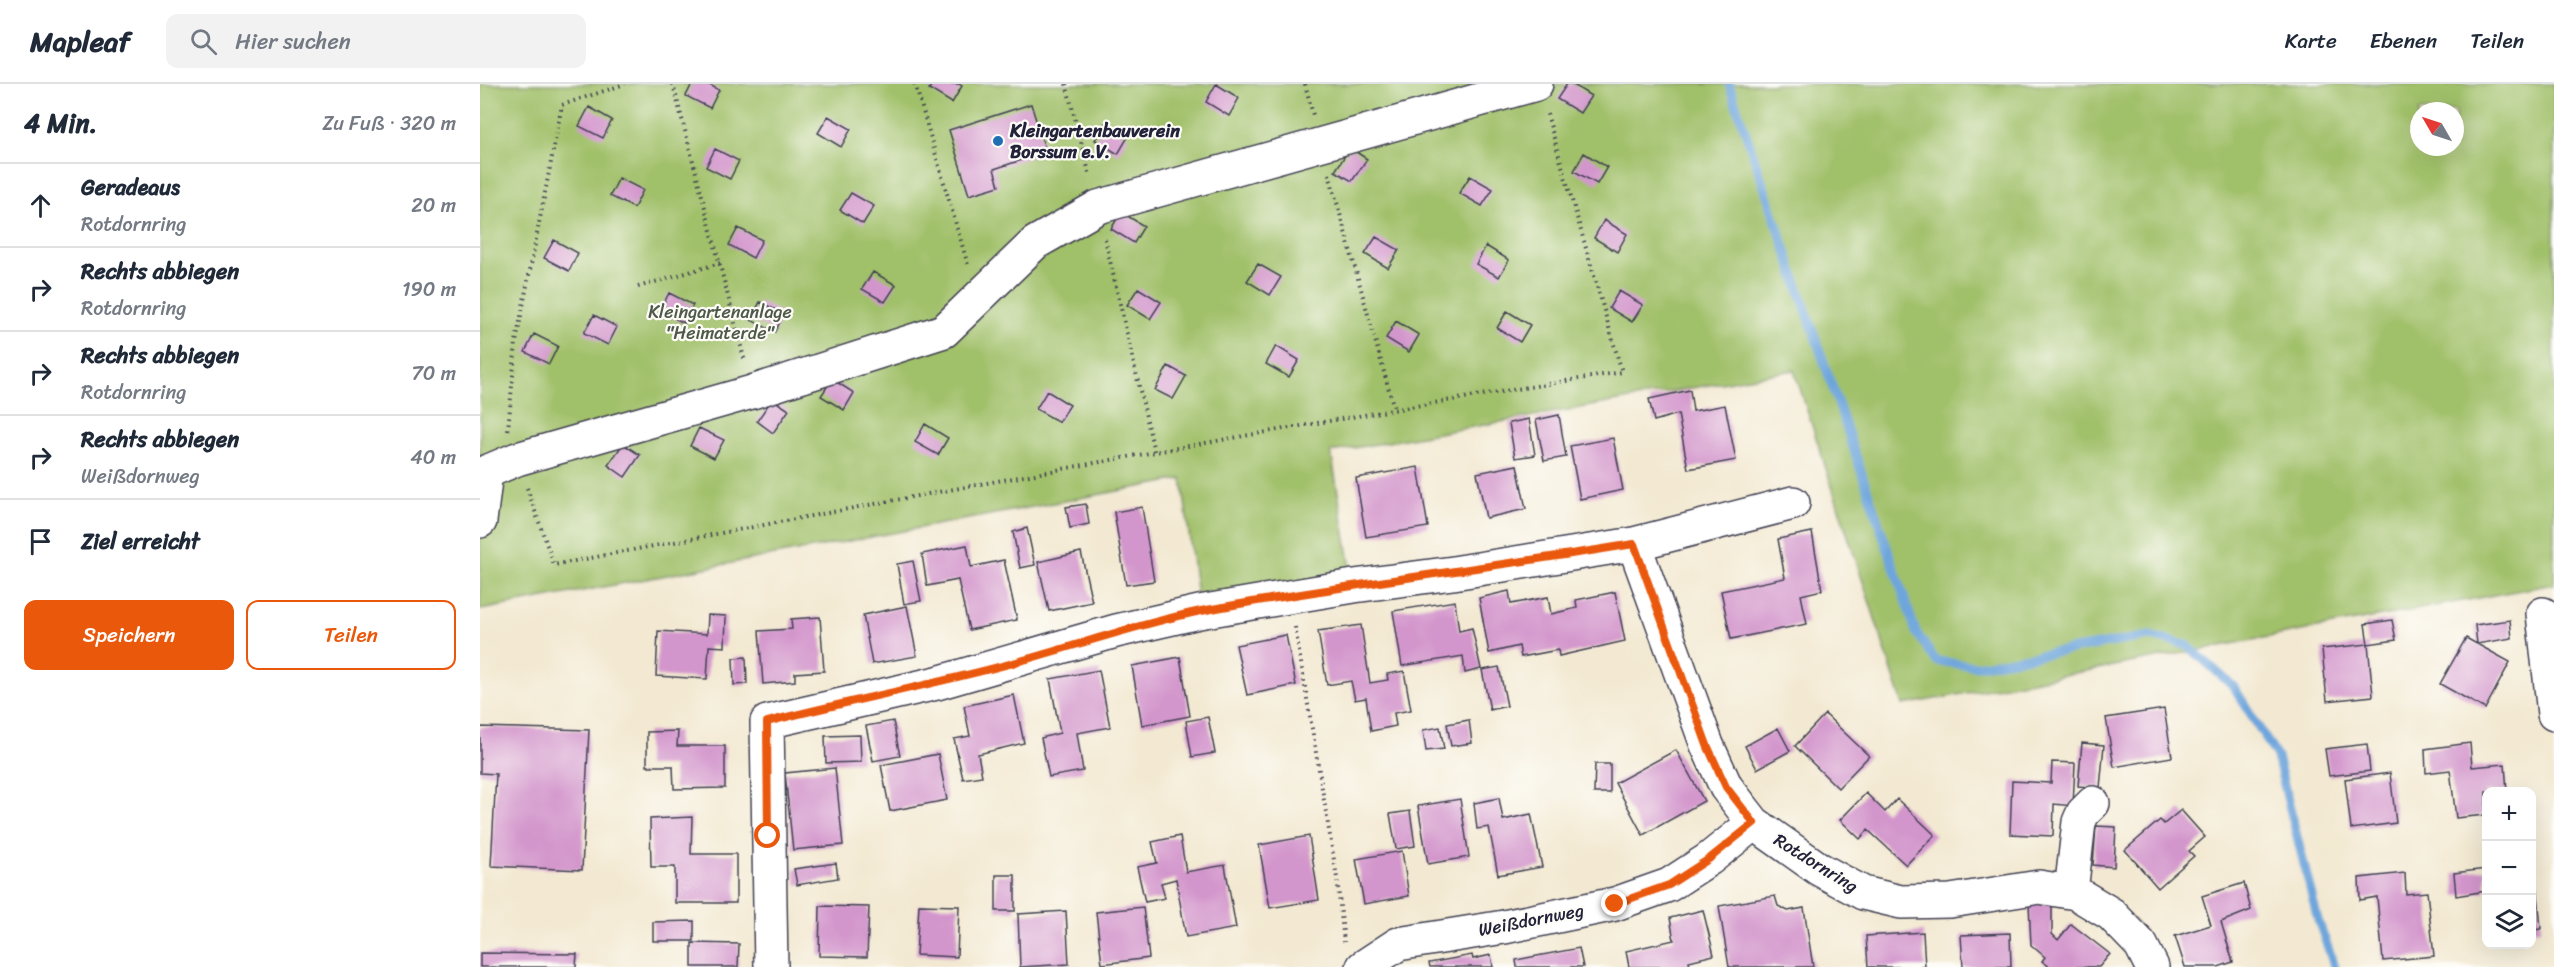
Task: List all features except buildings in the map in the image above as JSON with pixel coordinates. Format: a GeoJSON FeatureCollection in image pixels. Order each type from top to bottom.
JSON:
{"type":"FeatureCollection","features":[{"type":"Feature","properties":{"kind":"street"},"geometry":{"type":"LineString","coordinates":[[480,521],[486,472],[517,459],[752,392],[944,331],[979,300],[1035,243],[1098,207],[1321,144],[1540,95]]}},
{"type":"Feature","properties":{"kind":"street"},"geometry":{"type":"LineString","coordinates":[[771,967],[767,722],[959,677],[1116,631],[1199,612],[1634,544],[1793,503]]}},
{"type":"Feature","properties":{"kind":"street","name":"Rotdornring"},"geometry":{"type":"LineString","coordinates":[[1634,544],[1707,745],[1726,787],[1754,823],[1819,870],[1863,893],[1901,902],[1950,901],[2039,887],[2071,892],[2111,914],[2141,945],[2152,967]]}},
{"type":"Feature","properties":{"kind":"street"},"geometry":{"type":"LineString","coordinates":[[2543,614],[2554,714]]}},
{"type":"Feature","properties":{"kind":"street"},"geometry":{"type":"LineString","coordinates":[[2071,892],[2079,822],[2083,813],[2093,803]]}},
{"type":"Feature","properties":{"kind":"street","name":"Weißdornweg"},"geometry":{"type":"LineString","coordinates":[[1354,956],[1398,944],[1615,904],[1669,885],[1709,859],[1754,823]]}},
{"type":"Feature","properties":{"kind":"path"},"geometry":{"type":"LineString","coordinates":[[625,84],[562,105],[516,342],[507,430],[554,565],[1154,451],[1394,408],[1622,372],[1540,95]]}},
{"type":"Feature","properties":{"kind":"path"},"geometry":{"type":"LineString","coordinates":[[673,84],[752,392]]}},
{"type":"Feature","properties":{"kind":"path"},"geometry":{"type":"LineString","coordinates":[[915,84],[979,300]]}},
{"type":"Feature","properties":{"kind":"path"},"geometry":{"type":"LineString","coordinates":[[1066,84],[1098,207],[1154,451]]}},
{"type":"Feature","properties":{"kind":"path"},"geometry":{"type":"LineString","coordinates":[[1305,84],[1394,408]]}},
{"type":"Feature","properties":{"kind":"path"},"geometry":{"type":"LineString","coordinates":[[638,287],[720,263]]}},
{"type":"Feature","properties":{"kind":"path"},"geometry":{"type":"LineString","coordinates":[[1291,596],[1337,878],[1354,956]]}},
{"type":"Feature","properties":{"kind":"green space","name":"Kleingartenanlage \"Heimaterde\""},"geometry":{"type":"Polygon","coordinates":[[[480,84],[2554,84],[2554,584],[1903,705],[1794,370],[1331,452],[1354,586],[1199,612],[1182,479],[480,610],[480,84]]]}},
{"type":"Feature","properties":{"kind":"waterway"},"geometry":{"type":"LineString","coordinates":[[1729,84],[1916,632],[1936,661],[1976,666],[2150,636],[2187,645],[2234,687],[2277,757],[2318,920],[2335,967]]}},
{"type":"Feature","properties":{"kind":"place","name":"Kleingartenbauverein Borssum e.V."},"geometry":{"type":"Point","coordinates":[998,141]}},
{"type":"Feature","properties":{"kind":"route"},"geometry":{"type":"LineString","coordinates":[[768,836],[767,722],[937,683],[1015,663],[1116,631],[1199,612],[1354,585],[1453,573],[1634,544],[1707,745],[1726,787],[1754,823],[1709,859],[1669,885],[1615,904]]}}]}
